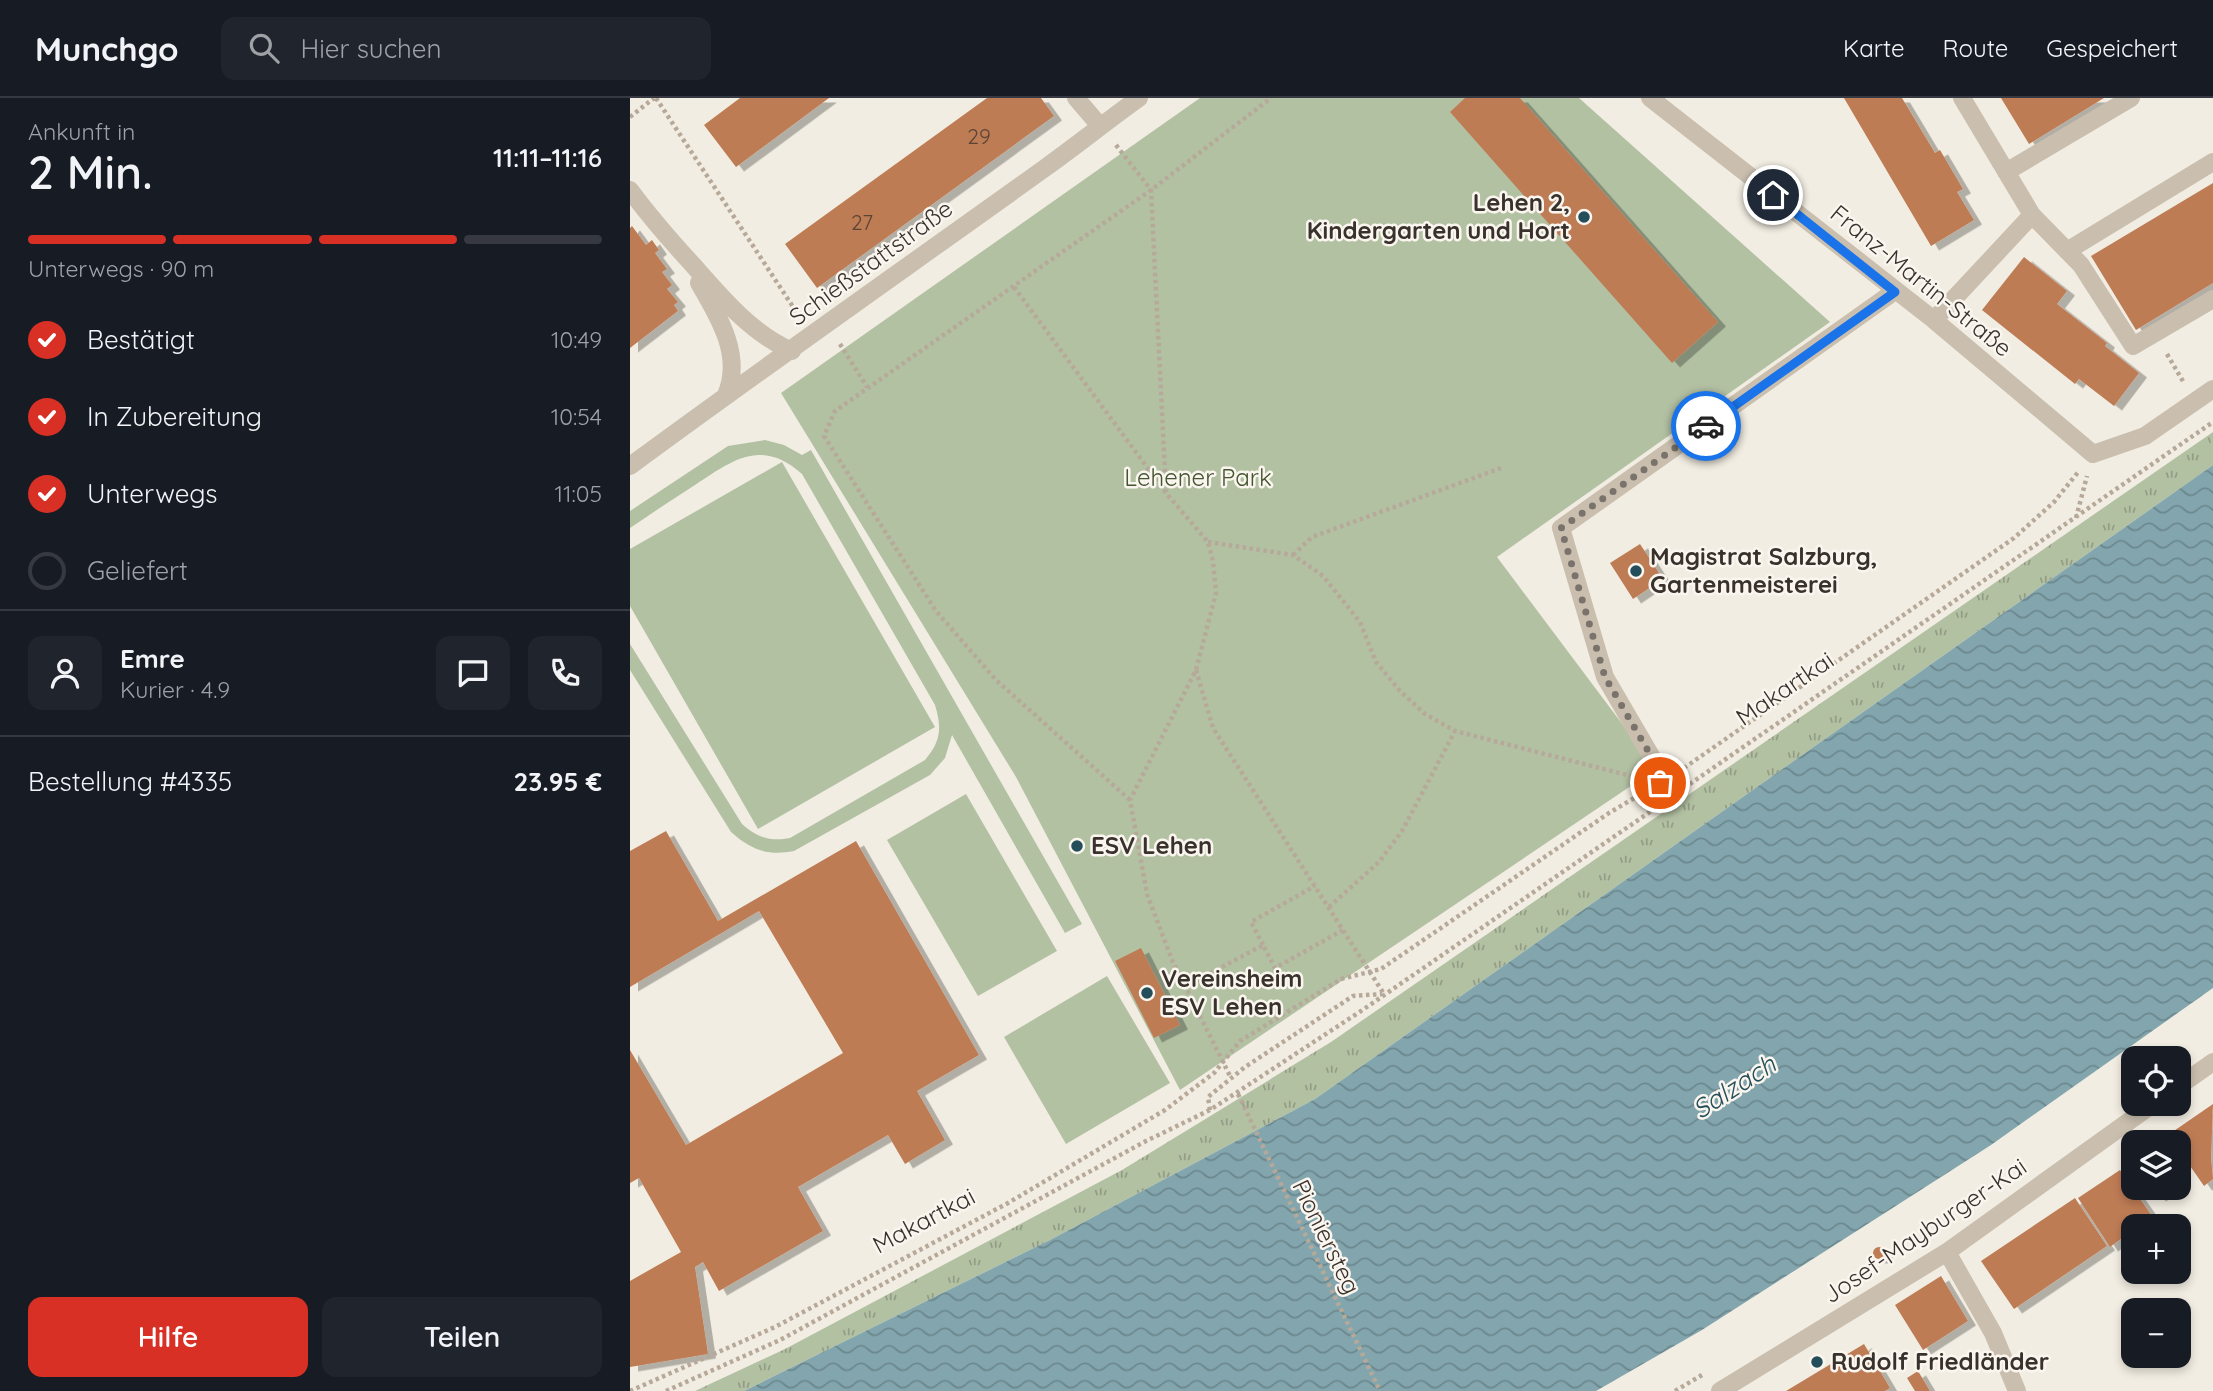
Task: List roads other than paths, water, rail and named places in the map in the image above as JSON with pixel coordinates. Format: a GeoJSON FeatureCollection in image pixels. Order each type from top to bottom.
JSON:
{"type":"FeatureCollection","features":[{"type":"Feature","properties":{"kind":"street"},"geometry":{"type":"LineString","coordinates":[[1076,98],[1100,126]]}},
{"type":"Feature","properties":{"kind":"street","name":"Schießstattstraße"},"geometry":{"type":"LineString","coordinates":[[630,466],[1139,98]]}},
{"type":"Feature","properties":{"kind":"street","name":"Franz-Martin-Straße"},"geometry":{"type":"LineString","coordinates":[[1650,98],[1934,320],[2093,454],[2145,436],[2213,389]]}},
{"type":"Feature","properties":{"kind":"street"},"geometry":{"type":"LineString","coordinates":[[1962,98],[2032,215],[2081,265],[2133,346],[2213,299]]}},
{"type":"Feature","properties":{"kind":"street"},"geometry":{"type":"LineString","coordinates":[[2007,172],[2131,98]]}},
{"type":"Feature","properties":{"kind":"street"},"geometry":{"type":"LineString","coordinates":[[2067,251],[2213,162]]}},
{"type":"Feature","properties":{"kind":"street"},"geometry":{"type":"LineString","coordinates":[[630,190],[659,229],[730,307],[779,345],[792,351]]}},
{"type":"Feature","properties":{"kind":"street"},"geometry":{"type":"LineString","coordinates":[[1934,320],[2032,215]]}},
{"type":"Feature","properties":{"kind":"street"},"geometry":{"type":"LineString","coordinates":[[679,250],[730,344],[733,377],[726,395]]}},
{"type":"Feature","properties":{"kind":"street"},"geometry":{"type":"LineString","coordinates":[[1664,791],[1661,773],[1605,677],[1561,528],[1895,292]]}},
{"type":"Feature","properties":{"kind":"street"},"geometry":{"type":"LineString","coordinates":[[2191,1078],[2213,1062]]}},
{"type":"Feature","properties":{"kind":"street","name":"Josef-Mayburger-Kai"},"geometry":{"type":"LineString","coordinates":[[1720,1391],[1947,1252],[2136,1116]]}},
{"type":"Feature","properties":{"kind":"street"},"geometry":{"type":"LineString","coordinates":[[1947,1252],[1993,1333],[2017,1391]]}},
{"type":"Feature","properties":{"kind":"water","name":"Salzach"},"geometry":{"type":"Polygon","coordinates":[[[2213,465],[2213,988],[2131,1046],[2121,1046],[2121,1053],[1991,1145],[1702,1330],[1596,1391],[744,1391],[1050,1240],[1315,1099],[2213,465]]]}},
{"type":"Feature","properties":{"kind":"place","name":"Lehen 2, Kindergarten und Hort"},"geometry":{"type":"Point","coordinates":[1584,217]}},
{"type":"Feature","properties":{"kind":"place","name":"Magistrat Salzburg, Gartenmeisterei"},"geometry":{"type":"Point","coordinates":[1636,571]}},
{"type":"Feature","properties":{"kind":"place","name":"ESV Lehen"},"geometry":{"type":"Point","coordinates":[1077,846]}},
{"type":"Feature","properties":{"kind":"place","name":"Vereinsheim ESV Lehen"},"geometry":{"type":"Point","coordinates":[1147,993]}},
{"type":"Feature","properties":{"kind":"place","name":"Rudolf Friedländer"},"geometry":{"type":"Point","coordinates":[1817,1362]}},
{"type":"Feature","properties":{"kind":"park label","name":"Lehener Park"},"geometry":{"type":"Point","coordinates":[1198,478]}}]}
